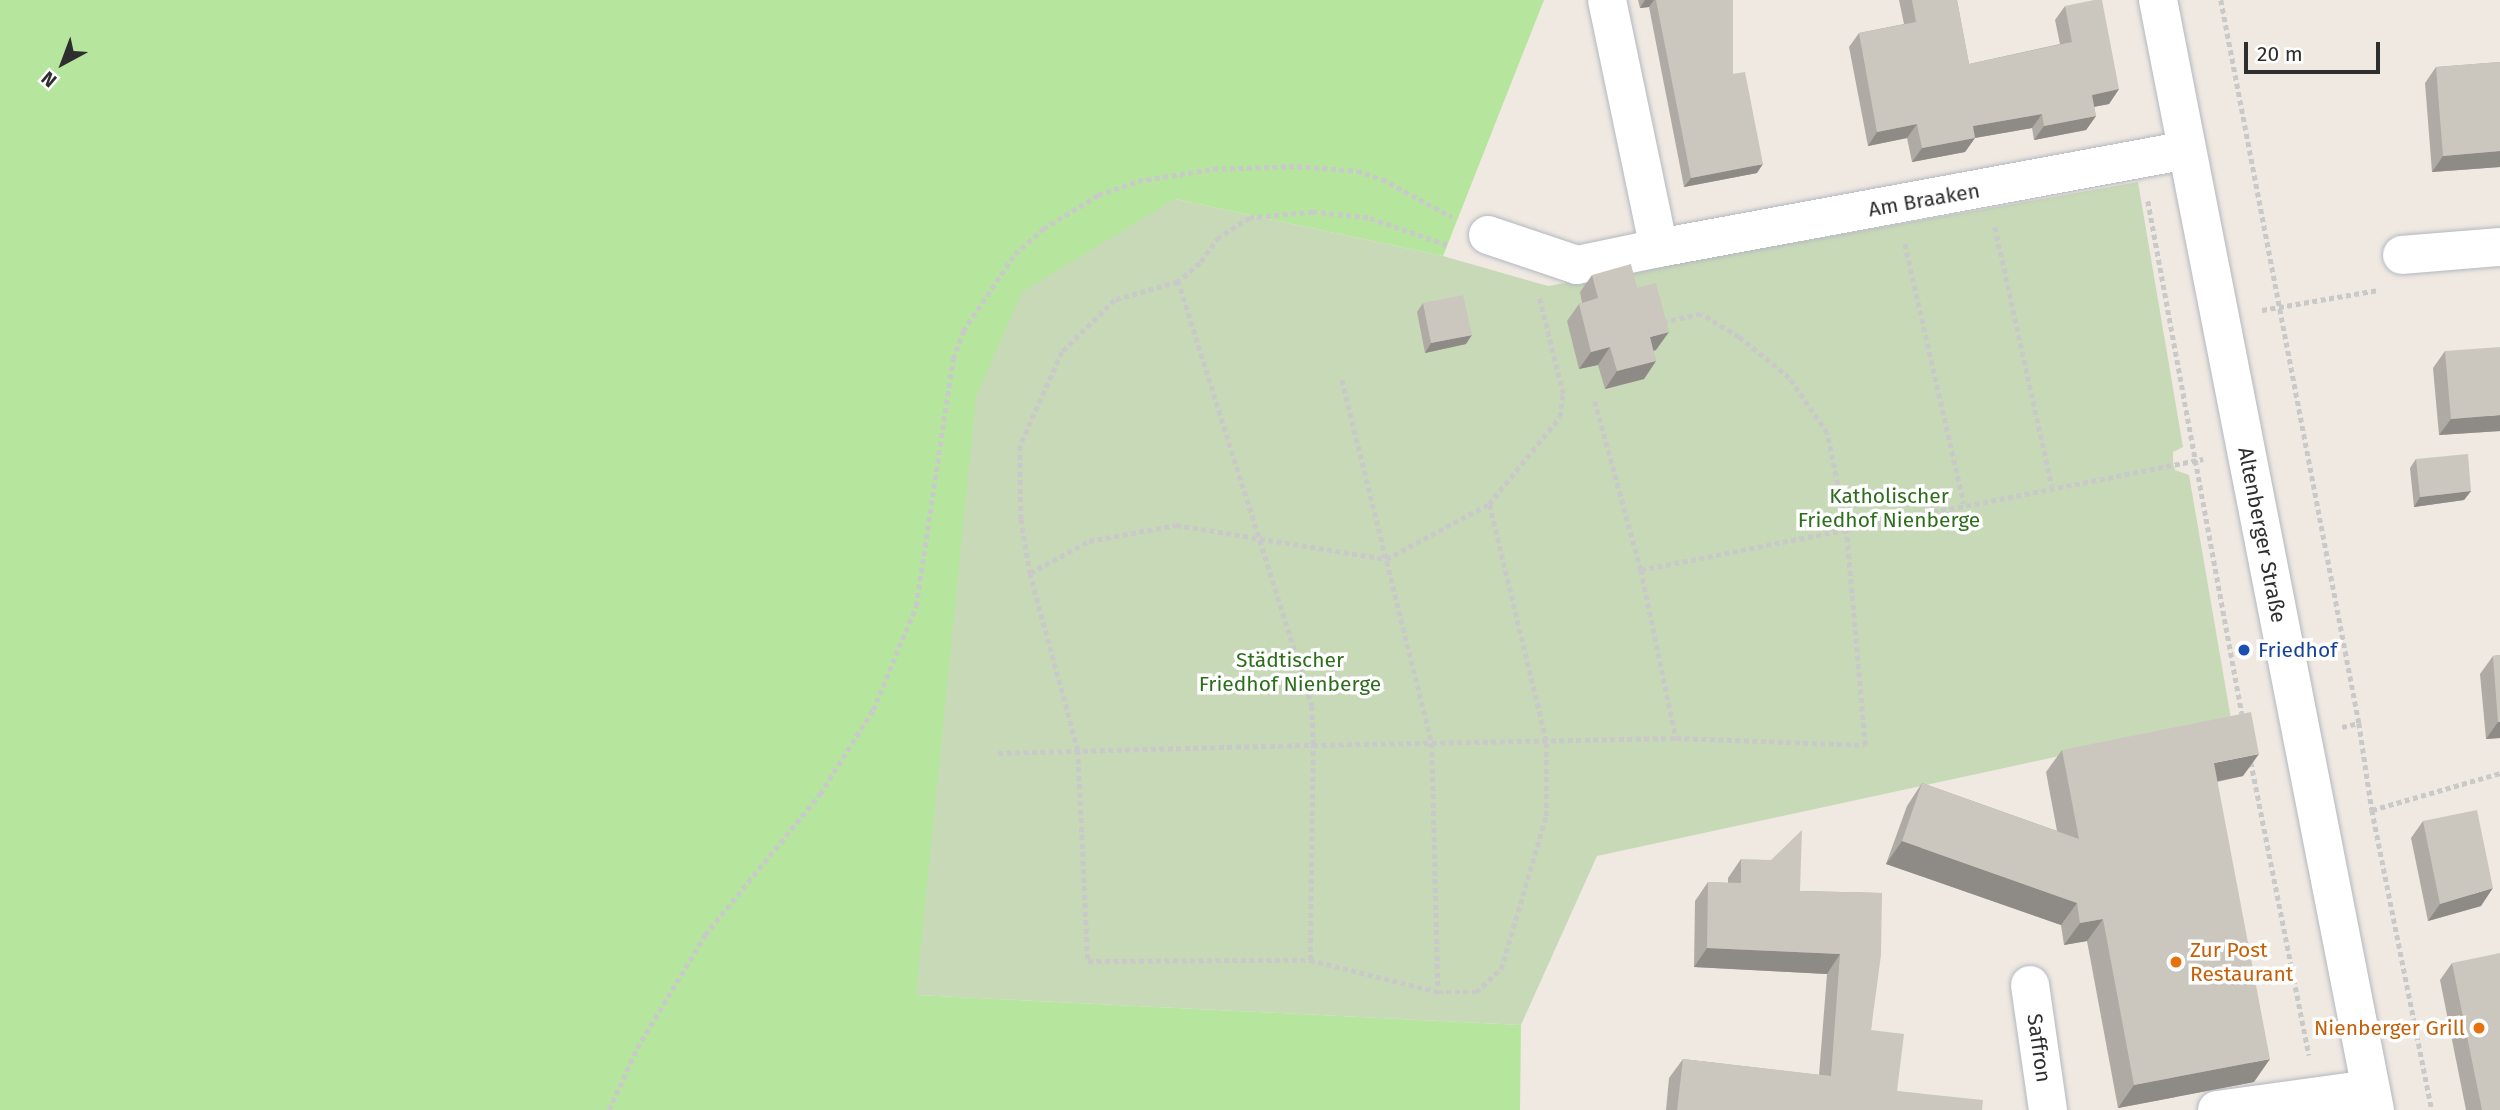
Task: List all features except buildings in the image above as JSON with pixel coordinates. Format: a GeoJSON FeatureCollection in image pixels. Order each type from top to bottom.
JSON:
{"type":"FeatureCollection","features":[{"type":"Feature","properties":{"kind":"street"},"geometry":{"type":"LineString","coordinates":[[1607,0],[1660,248]]}},
{"type":"Feature","properties":{"kind":"street","name":"Altenberger Straße"},"geometry":{"type":"LineString","coordinates":[[2158,0],[2373,1099]]}},
{"type":"Feature","properties":{"kind":"street","name":"Am Braaken"},"geometry":{"type":"LineString","coordinates":[[1472,242],[1526,248],[1577,265],[2188,150]]}},
{"type":"Feature","properties":{"kind":"street"},"geometry":{"type":"LineString","coordinates":[[2395,272],[2500,247]]}},
{"type":"Feature","properties":{"kind":"street","name":"Saffron"},"geometry":{"type":"LineString","coordinates":[[2030,985],[2048,1110]]}},
{"type":"Feature","properties":{"kind":"street"},"geometry":{"type":"LineString","coordinates":[[2217,1110],[2318,1098],[2373,1099]]}},
{"type":"Feature","properties":{"kind":"path"},"geometry":{"type":"LineString","coordinates":[[2221,0],[2359,723],[2372,810],[2431,1110]]}},
{"type":"Feature","properties":{"kind":"path"},"geometry":{"type":"LineString","coordinates":[[2144,159],[2152,232],[2246,732]]}},
{"type":"Feature","properties":{"kind":"path"},"geometry":{"type":"LineString","coordinates":[[609,1110],[637,1048],[705,934],[820,794],[873,710],[916,606],[953,359],[963,331],[1014,254],[1043,229],[1098,195],[1178,173],[1255,167],[1357,171],[1403,189],[1472,242]]}},
{"type":"Feature","properties":{"kind":"path"},"geometry":{"type":"LineString","coordinates":[[1472,242],[1368,218],[1313,212],[1250,218],[1219,237],[1200,263],[1178,282],[1115,300],[1062,352],[1020,446],[1021,519],[1030,573],[1077,750],[1088,961],[1310,960],[1438,992],[1476,992],[1501,969],[1546,816],[1546,741],[1489,504]]}},
{"type":"Feature","properties":{"kind":"path"},"geometry":{"type":"LineString","coordinates":[[1981,226],[1994,222],[2052,486]]}},
{"type":"Feature","properties":{"kind":"path"},"geometry":{"type":"LineString","coordinates":[[1918,241],[1905,244],[1964,503]]}},
{"type":"Feature","properties":{"kind":"path"},"geometry":{"type":"LineString","coordinates":[[1030,573],[1089,541],[1176,525],[1386,559],[1489,504],[1559,417],[1563,394],[1526,248]]}},
{"type":"Feature","properties":{"kind":"path"},"geometry":{"type":"LineString","coordinates":[[2280,307],[2395,272]]}},
{"type":"Feature","properties":{"kind":"path"},"geometry":{"type":"LineString","coordinates":[[1178,282],[1312,707],[1310,960]]}},
{"type":"Feature","properties":{"kind":"path"},"geometry":{"type":"LineString","coordinates":[[998,753],[1676,738],[1866,744],[1846,527],[1827,433],[1788,378],[1739,337],[1701,314],[1650,326]]}},
{"type":"Feature","properties":{"kind":"path"},"geometry":{"type":"LineString","coordinates":[[1342,380],[1432,743],[1438,992]]}},
{"type":"Feature","properties":{"kind":"path"},"geometry":{"type":"LineString","coordinates":[[1595,401],[1641,570],[1676,738]]}},
{"type":"Feature","properties":{"kind":"path"},"geometry":{"type":"LineString","coordinates":[[1641,570],[1964,503],[2246,451]]}},
{"type":"Feature","properties":{"kind":"path"},"geometry":{"type":"LineString","coordinates":[[2300,736],[2359,723]]}},
{"type":"Feature","properties":{"kind":"path"},"geometry":{"type":"LineString","coordinates":[[2251,759],[2318,1098]]}},
{"type":"Feature","properties":{"kind":"path"},"geometry":{"type":"LineString","coordinates":[[2372,810],[2500,773]]}},
{"type":"Feature","properties":{"kind":"green space"},"geometry":{"type":"Polygon","coordinates":[[[0,0],[1544,0],[1443,256],[1175,199],[917,995],[1521,1025],[1520,1110],[0,1110],[0,0]]]}},
{"type":"Feature","properties":{"kind":"green space","name":"Städtischer Friedhof Nienberge"},"geometry":{"type":"Polygon","coordinates":[[[2138,182],[2183,447],[2173,452],[2173,462],[2175,470],[2189,475],[2231,719],[1597,856],[1521,1025],[916,995],[976,396],[1022,292],[1175,199],[1443,256],[1548,286],[2138,182]]]}},
{"type":"Feature","properties":{"kind":"place","name":"Friedhof"},"geometry":{"type":"Point","coordinates":[2244,650]}},
{"type":"Feature","properties":{"kind":"place","name":"Zur Post Restaurant"},"geometry":{"type":"Point","coordinates":[2176,962]}},
{"type":"Feature","properties":{"kind":"place","name":"Nienberger Grill"},"geometry":{"type":"Point","coordinates":[2479,1028]}},
{"type":"Feature","properties":{"kind":"park label","name":"Katholischer Friedhof Nienberge"},"geometry":{"type":"Point","coordinates":[1889,508]}}]}
